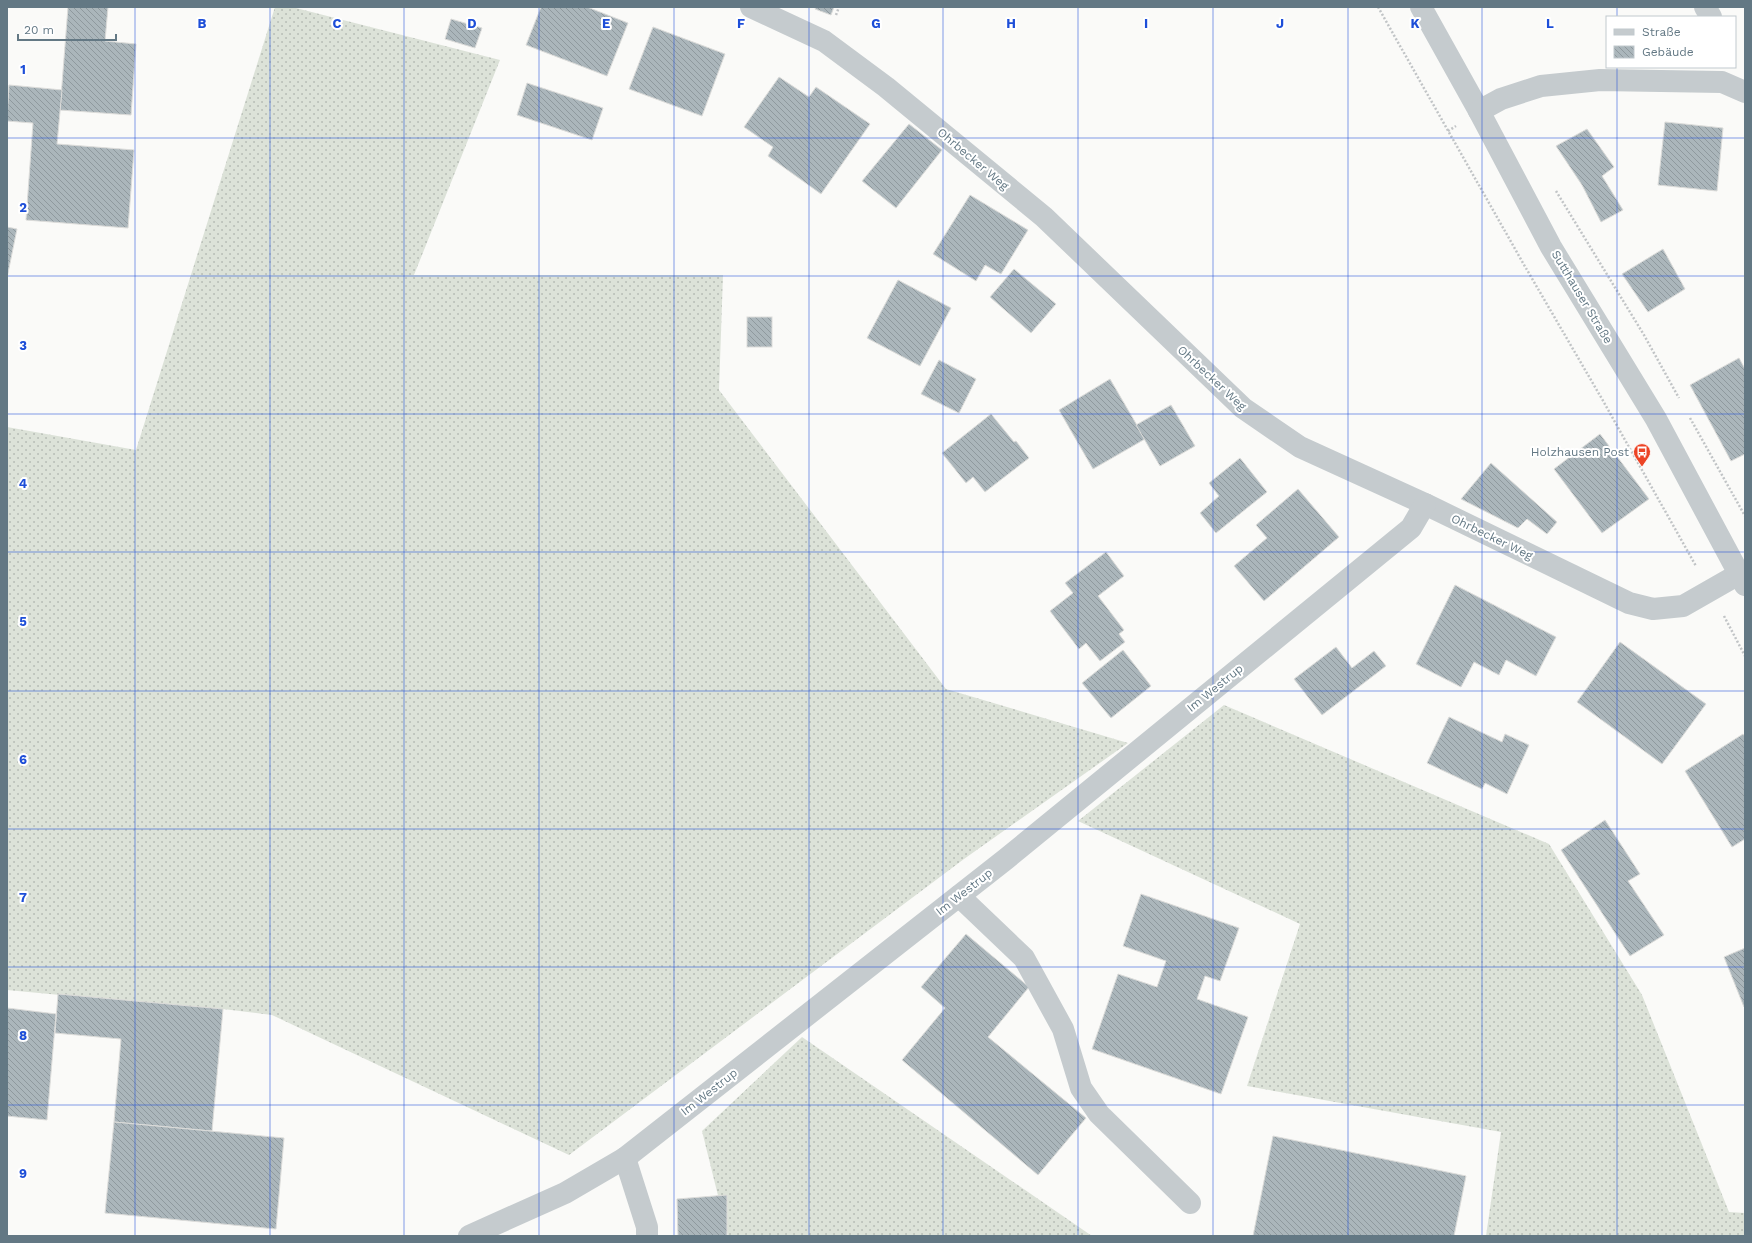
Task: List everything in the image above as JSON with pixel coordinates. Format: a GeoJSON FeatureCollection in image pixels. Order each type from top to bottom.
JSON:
{"type":"FeatureCollection","features":[{"type":"Feature","properties":{"kind":"street","name":"Ohrbecker Weg"},"geometry":{"type":"LineString","coordinates":[[751,7],[824,41],[886,87],[1044,218],[1243,408],[1300,447],[1425,504],[1629,603],[1653,609],[1683,606],[1712,591],[1742,580]]}},
{"type":"Feature","properties":{"kind":"street","name":"Sutthauser Straße"},"geometry":{"type":"LineString","coordinates":[[1421,7],[1551,247],[1656,419],[1742,580]]}},
{"type":"Feature","properties":{"kind":"street"},"geometry":{"type":"LineString","coordinates":[[1705,7],[1710,16]]}},
{"type":"Feature","properties":{"kind":"street"},"geometry":{"type":"LineString","coordinates":[[1479,112],[1501,99],[1541,86],[1600,80],[1722,74],[1745,92]]}},
{"type":"Feature","properties":{"kind":"street","name":"Im Westrup"},"geometry":{"type":"LineString","coordinates":[[469,1236],[565,1192],[625,1158],[959,896],[1411,528],[1425,504]]}},
{"type":"Feature","properties":{"kind":"street"},"geometry":{"type":"LineString","coordinates":[[959,896],[1024,958],[1063,1029],[1081,1088],[1099,1114],[1190,1203]]}},
{"type":"Feature","properties":{"kind":"street"},"geometry":{"type":"LineString","coordinates":[[625,1158],[647,1227],[647,1236]]}},
{"type":"Feature","properties":{"kind":"path"},"geometry":{"type":"LineString","coordinates":[[1378,7],[1712,591],[1745,656]]}},
{"type":"Feature","properties":{"kind":"path"},"geometry":{"type":"LineString","coordinates":[[1580,231],[1644,335],[1683,405]]}},
{"type":"Feature","properties":{"kind":"path"},"geometry":{"type":"LineString","coordinates":[[1690,418],[1745,516]]}},
{"type":"Feature","properties":{"kind":"shaded area"},"geometry":{"type":"Polygon","coordinates":[[[275,7],[292,7],[500,60],[414,275],[723,275],[719,390],[946,689],[1128,743],[964,859],[569,1155],[272,1015],[223,1009],[7,990],[7,427],[136,450],[275,7]]]}},
{"type":"Feature","properties":{"kind":"shaded area"},"geometry":{"type":"Polygon","coordinates":[[[1224,705],[1549,844],[1642,995],[1729,1212],[1745,1213],[1745,1236],[1486,1236],[1501,1132],[1247,1086],[1300,924],[1078,821],[1224,705]]]}},
{"type":"Feature","properties":{"kind":"shaded area"},"geometry":{"type":"Polygon","coordinates":[[[802,1037],[1092,1236],[728,1236],[702,1131],[802,1037]]]}},
{"type":"Feature","properties":{"kind":"building"},"geometry":{"type":"Polygon","coordinates":[[[68,7],[108,7],[105,41],[136,44],[131,115],[60,110],[68,7]]]}},
{"type":"Feature","properties":{"kind":"building"},"geometry":{"type":"Polygon","coordinates":[[[541,7],[587,7],[628,23],[607,76],[526,45],[541,7]]]}},
{"type":"Feature","properties":{"kind":"building"},"geometry":{"type":"Polygon","coordinates":[[[816,7],[834,7],[831,15],[815,9],[816,7]]]}},
{"type":"Feature","properties":{"kind":"building"},"geometry":{"type":"Polygon","coordinates":[[[451,19],[482,28],[475,48],[445,39],[451,19]]]}},
{"type":"Feature","properties":{"kind":"building"},"geometry":{"type":"Polygon","coordinates":[[[653,27],[725,54],[702,116],[629,89],[653,27]]]}},
{"type":"Feature","properties":{"kind":"building"},"geometry":{"type":"Polygon","coordinates":[[[779,77],[809,97],[816,87],[870,124],[821,194],[768,156],[773,147],[744,127],[779,77]]]}},
{"type":"Feature","properties":{"kind":"building"},"geometry":{"type":"Polygon","coordinates":[[[527,83],[603,108],[592,140],[517,115],[527,83]]]}},
{"type":"Feature","properties":{"kind":"building"},"geometry":{"type":"Polygon","coordinates":[[[9,85],[62,90],[57,144],[134,150],[128,228],[26,220],[33,123],[7,121],[9,85]]]}},
{"type":"Feature","properties":{"kind":"building"},"geometry":{"type":"Polygon","coordinates":[[[1665,122],[1723,128],[1717,191],[1658,185],[1665,122]]]}},
{"type":"Feature","properties":{"kind":"building"},"geometry":{"type":"Polygon","coordinates":[[[909,124],[942,150],[896,208],[862,181],[909,124]]]}},
{"type":"Feature","properties":{"kind":"building"},"geometry":{"type":"Polygon","coordinates":[[[1587,129],[1614,167],[1602,176],[1623,210],[1601,222],[1582,185],[1556,146],[1587,129]]]}},
{"type":"Feature","properties":{"kind":"building"},"geometry":{"type":"Polygon","coordinates":[[[970,195],[1028,230],[1001,274],[985,265],[976,281],[933,254],[970,195]]]}},
{"type":"Feature","properties":{"kind":"building"},"geometry":{"type":"Polygon","coordinates":[[[7,227],[17,229],[7,278],[7,227]]]}},
{"type":"Feature","properties":{"kind":"building"},"geometry":{"type":"Polygon","coordinates":[[[1663,249],[1685,289],[1648,312],[1622,274],[1663,249]]]}},
{"type":"Feature","properties":{"kind":"building"},"geometry":{"type":"Polygon","coordinates":[[[1014,269],[1056,304],[1031,333],[990,297],[1014,269]]]}},
{"type":"Feature","properties":{"kind":"building"},"geometry":{"type":"Polygon","coordinates":[[[898,280],[951,308],[920,366],[867,338],[898,280]]]}},
{"type":"Feature","properties":{"kind":"building"},"geometry":{"type":"Polygon","coordinates":[[[747,317],[772,317],[772,347],[747,347],[747,317]]]}},
{"type":"Feature","properties":{"kind":"building"},"geometry":{"type":"Polygon","coordinates":[[[1739,358],[1745,369],[1745,454],[1731,461],[1690,385],[1739,358]]]}},
{"type":"Feature","properties":{"kind":"building"},"geometry":{"type":"Polygon","coordinates":[[[939,360],[976,379],[959,413],[921,394],[939,360]]]}},
{"type":"Feature","properties":{"kind":"building"},"geometry":{"type":"Polygon","coordinates":[[[1110,379],[1145,439],[1093,469],[1059,410],[1110,379]]]}},
{"type":"Feature","properties":{"kind":"building"},"geometry":{"type":"Polygon","coordinates":[[[1171,405],[1195,446],[1160,466],[1136,425],[1171,405]]]}},
{"type":"Feature","properties":{"kind":"building"},"geometry":{"type":"Polygon","coordinates":[[[991,414],[1014,442],[1016,441],[1029,458],[985,492],[973,477],[966,483],[942,453],[991,414]]]}},
{"type":"Feature","properties":{"kind":"building"},"geometry":{"type":"Polygon","coordinates":[[[1600,434],[1649,499],[1602,533],[1554,469],[1600,434]]]}},
{"type":"Feature","properties":{"kind":"building"},"geometry":{"type":"Polygon","coordinates":[[[1240,458],[1267,492],[1216,533],[1200,513],[1219,496],[1209,483],[1240,458]]]}},
{"type":"Feature","properties":{"kind":"building"},"geometry":{"type":"Polygon","coordinates":[[[1491,463],[1557,522],[1547,534],[1527,519],[1518,528],[1461,499],[1491,463]]]}},
{"type":"Feature","properties":{"kind":"building"},"geometry":{"type":"Polygon","coordinates":[[[1298,489],[1339,537],[1264,601],[1234,566],[1267,538],[1256,525],[1298,489]]]}},
{"type":"Feature","properties":{"kind":"building"},"geometry":{"type":"Polygon","coordinates":[[[1106,552],[1124,576],[1098,596],[1124,630],[1119,634],[1125,642],[1100,661],[1086,643],[1079,649],[1050,611],[1073,593],[1065,583],[1106,552]]]}},
{"type":"Feature","properties":{"kind":"building"},"geometry":{"type":"Polygon","coordinates":[[[1455,585],[1556,637],[1536,676],[1506,660],[1499,675],[1474,662],[1461,687],[1416,664],[1455,585]]]}},
{"type":"Feature","properties":{"kind":"building"},"geometry":{"type":"Polygon","coordinates":[[[1620,642],[1706,704],[1662,764],[1577,702],[1620,642]]]}},
{"type":"Feature","properties":{"kind":"building"},"geometry":{"type":"Polygon","coordinates":[[[1336,647],[1352,668],[1374,651],[1386,666],[1322,715],[1294,679],[1336,647]]]}},
{"type":"Feature","properties":{"kind":"building"},"geometry":{"type":"Polygon","coordinates":[[[1123,650],[1151,686],[1111,718],[1082,683],[1123,650]]]}},
{"type":"Feature","properties":{"kind":"building"},"geometry":{"type":"Polygon","coordinates":[[[1449,717],[1502,742],[1505,734],[1529,745],[1507,794],[1485,783],[1482,789],[1427,763],[1449,717]]]}},
{"type":"Feature","properties":{"kind":"building"},"geometry":{"type":"Polygon","coordinates":[[[1743,734],[1745,737],[1745,839],[1732,847],[1685,771],[1743,734]]]}},
{"type":"Feature","properties":{"kind":"building"},"geometry":{"type":"Polygon","coordinates":[[[1605,820],[1640,874],[1628,881],[1664,935],[1630,956],[1561,850],[1605,820]]]}},
{"type":"Feature","properties":{"kind":"building"},"geometry":{"type":"Polygon","coordinates":[[[1141,894],[1239,928],[1220,981],[1205,976],[1197,999],[1248,1017],[1221,1094],[1092,1049],[1118,974],[1157,987],[1166,961],[1123,946],[1141,894]]]}},
{"type":"Feature","properties":{"kind":"building"},"geometry":{"type":"Polygon","coordinates":[[[966,934],[1029,987],[988,1037],[1086,1118],[1038,1175],[902,1060],[945,1008],[921,987],[966,934]]]}},
{"type":"Feature","properties":{"kind":"building"},"geometry":{"type":"Polygon","coordinates":[[[1745,948],[1745,1007],[1744,1007],[1724,957],[1745,948]]]}},
{"type":"Feature","properties":{"kind":"building"},"geometry":{"type":"Polygon","coordinates":[[[58,994],[223,1009],[212,1131],[114,1122],[121,1039],[55,1033],[58,994]]]}},
{"type":"Feature","properties":{"kind":"building"},"geometry":{"type":"Polygon","coordinates":[[[7,1008],[56,1014],[47,1120],[7,1116],[7,1008]]]}},
{"type":"Feature","properties":{"kind":"building"},"geometry":{"type":"Polygon","coordinates":[[[114,1122],[284,1138],[276,1229],[105,1213],[114,1122]]]}},
{"type":"Feature","properties":{"kind":"building"},"geometry":{"type":"Polygon","coordinates":[[[1273,1136],[1466,1176],[1454,1236],[1253,1236],[1273,1136]]]}},
{"type":"Feature","properties":{"kind":"building"},"geometry":{"type":"Polygon","coordinates":[[[727,1195],[727,1236],[678,1236],[677,1199],[727,1195]]]}},
{"type":"Feature","properties":{"kind":"place","name":"Holzhausen Post"},"geometry":{"type":"Point","coordinates":[1642,467]}}]}
